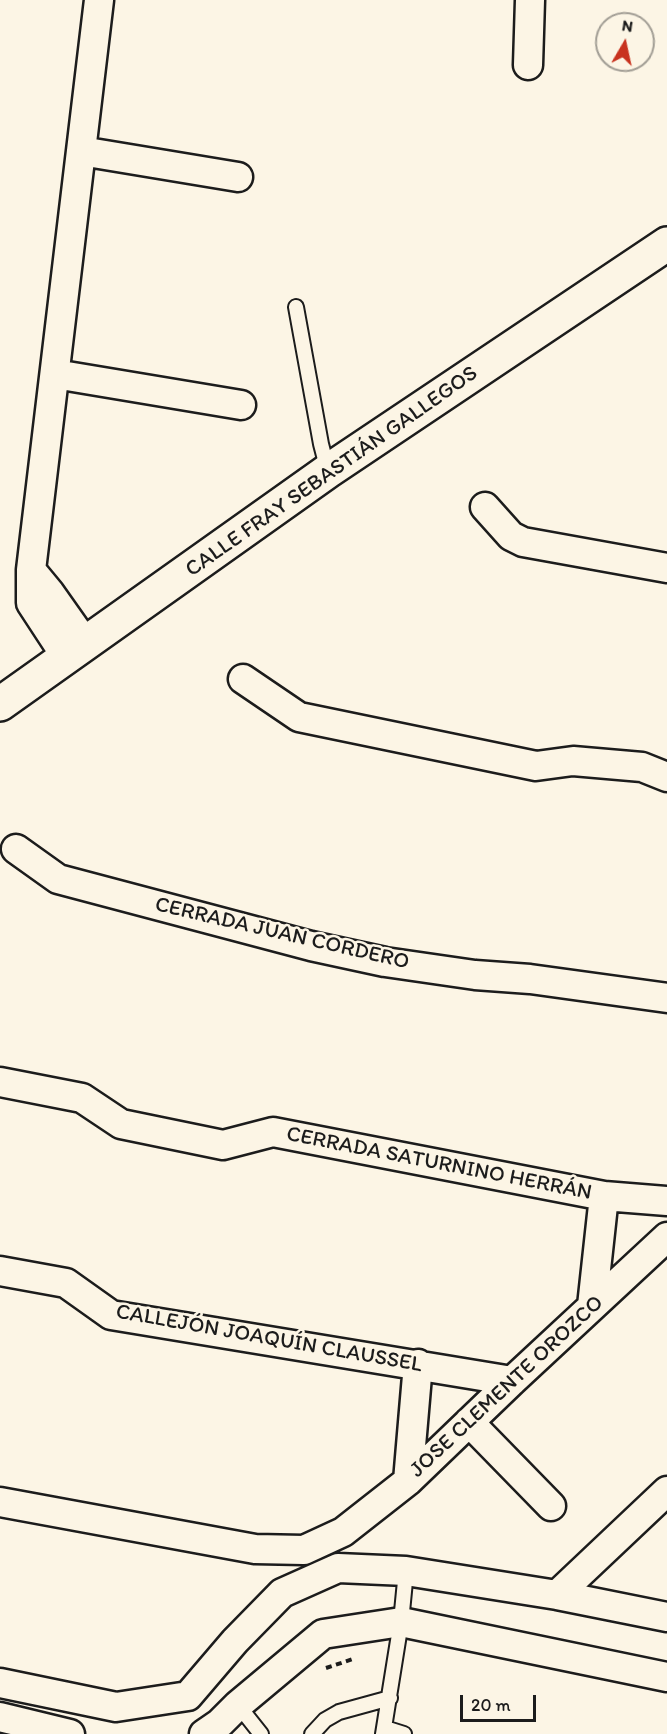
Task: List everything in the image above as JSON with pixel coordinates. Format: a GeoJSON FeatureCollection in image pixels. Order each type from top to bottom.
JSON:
{"type":"FeatureCollection","features":[{"type":"Feature","properties":{"kind":"street"},"geometry":{"type":"LineString","coordinates":[[77,651],[50,593],[31,570],[99,0]]}},
{"type":"Feature","properties":{"kind":"street"},"geometry":{"type":"LineString","coordinates":[[528,65],[530,0]]}},
{"type":"Feature","properties":{"kind":"street"},"geometry":{"type":"LineString","coordinates":[[81,151],[238,177]]}},
{"type":"Feature","properties":{"kind":"street","name":"CALLE FRAY SEBASTIÁN GALLEGOS"},"geometry":{"type":"LineString","coordinates":[[0,704],[328,471],[667,244]]}},
{"type":"Feature","properties":{"kind":"street"},"geometry":{"type":"LineString","coordinates":[[55,374],[241,405]]}},
{"type":"Feature","properties":{"kind":"street"},"geometry":{"type":"LineString","coordinates":[[485,507],[511,536],[523,542],[667,568]]}},
{"type":"Feature","properties":{"kind":"street"},"geometry":{"type":"LineString","coordinates":[[243,679],[299,717],[536,766],[573,762],[596,763],[642,767],[667,777]]}},
{"type":"Feature","properties":{"kind":"street","name":"CERRADA JUAN CORDERO"},"geometry":{"type":"LineString","coordinates":[[16,849],[58,879],[311,946],[385,962],[667,998]]}},
{"type":"Feature","properties":{"kind":"street","name":"CERRADA SATURNINO HERRÁN"},"geometry":{"type":"LineString","coordinates":[[0,1082],[82,1098],[121,1124],[223,1145],[273,1132],[604,1196],[667,1202]]}},
{"type":"Feature","properties":{"kind":"street","name":"CERRADA SATURNINO HERRÁN"},"geometry":{"type":"LineString","coordinates":[[592,1306],[604,1196]]}},
{"type":"Feature","properties":{"kind":"street","name":"JOSE CLEMENTE OROZCO"},"geometry":{"type":"LineString","coordinates":[[0,1502],[255,1549],[303,1550],[343,1532],[408,1481],[667,1237]]}},
{"type":"Feature","properties":{"kind":"street","name":"CALLEJÓN JOAQUÍN CLAUSSEL"},"geometry":{"type":"LineString","coordinates":[[0,1271],[66,1283],[111,1315],[512,1381]]}},
{"type":"Feature","properties":{"kind":"street"},"geometry":{"type":"LineString","coordinates":[[408,1481],[418,1364]]}},
{"type":"Feature","properties":{"kind":"street"},"geometry":{"type":"LineString","coordinates":[[469,1422],[551,1506]]}},
{"type":"Feature","properties":{"kind":"street"},"geometry":{"type":"LineString","coordinates":[[557,1595],[667,1491]]}},
{"type":"Feature","properties":{"kind":"street"},"geometry":{"type":"LineString","coordinates":[[0,1683],[116,1707],[188,1696],[235,1641],[282,1593],[338,1568],[406,1571],[557,1595],[667,1617]]}},
{"type":"Feature","properties":{"kind":"street"},"geometry":{"type":"LineString","coordinates":[[223,1724],[323,1634],[401,1622],[667,1677]]}},
{"type":"Feature","properties":{"kind":"street"},"geometry":{"type":"LineString","coordinates":[[0,1717],[70,1734]]}},
{"type":"Feature","properties":{"kind":"lane"},"geometry":{"type":"LineString","coordinates":[[296,307],[328,471]]}},
{"type":"Feature","properties":{"kind":"lane"},"geometry":{"type":"LineString","coordinates":[[404,1734],[384,1731],[401,1622],[406,1571]]}},
{"type":"Feature","properties":{"kind":"lane"},"geometry":{"type":"LineString","coordinates":[[312,1734],[325,1720],[339,1712],[390,1698]]}},
{"type":"Feature","properties":{"kind":"lane"},"geometry":{"type":"LineString","coordinates":[[223,1724],[261,1734]]}}]}
